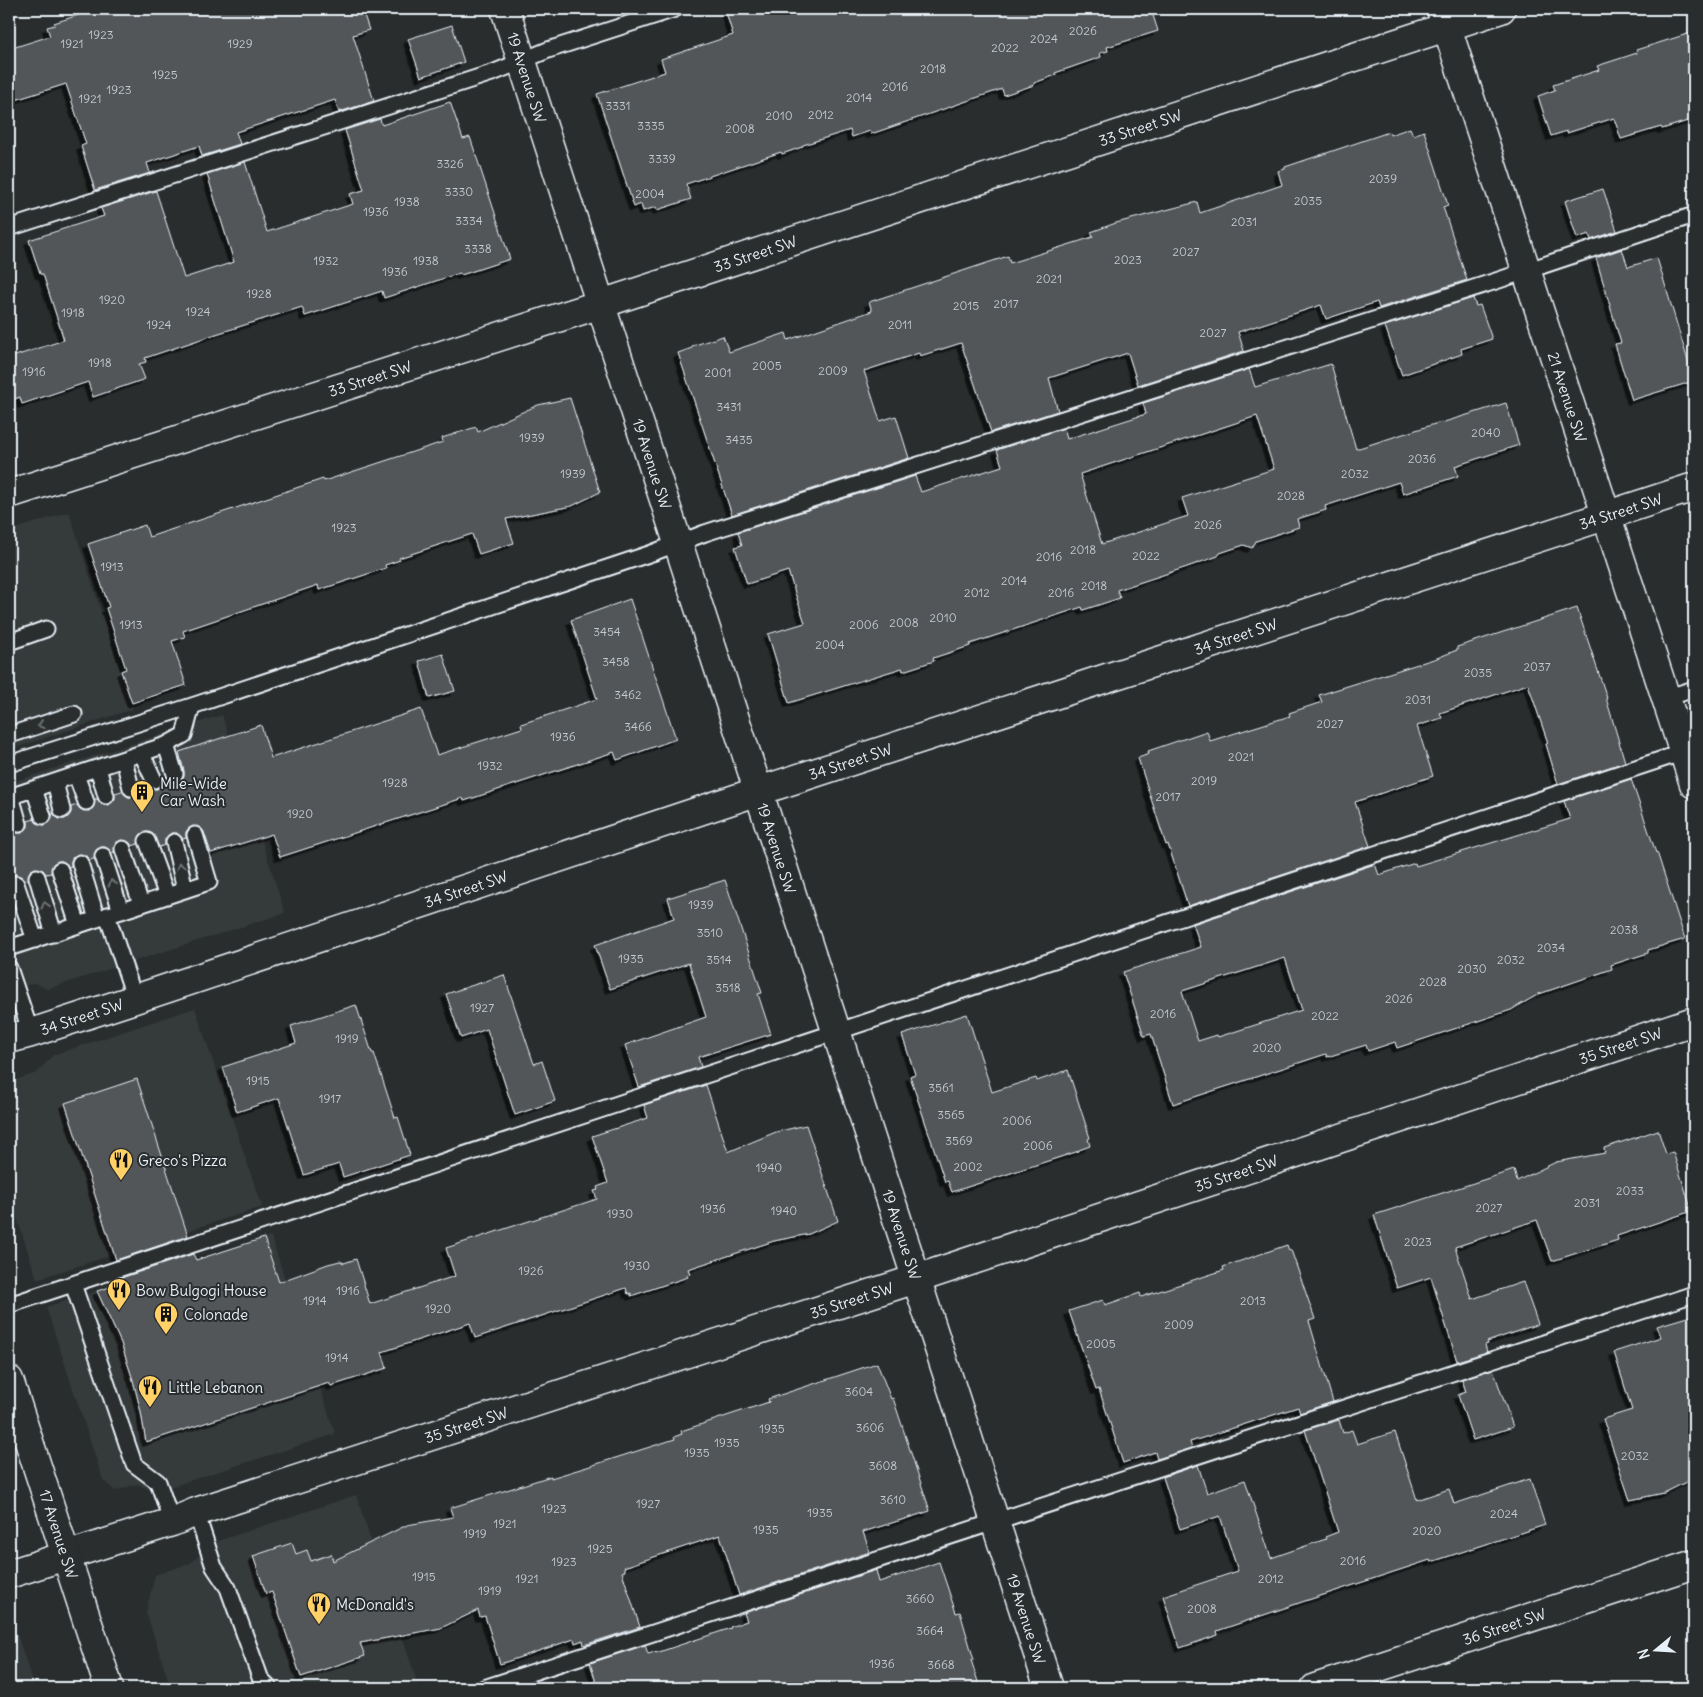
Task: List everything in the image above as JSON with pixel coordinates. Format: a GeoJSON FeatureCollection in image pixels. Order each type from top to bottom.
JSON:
{"type":"FeatureCollection","features":[{"type":"Feature","properties":{"kind":"street","name":"19 Avenue SW"},"geometry":{"type":"LineString","coordinates":[[505,9],[1049,1688]]}},
{"type":"Feature","properties":{"kind":"street","name":"33 Street SW"},"geometry":{"type":"LineString","coordinates":[[9,494],[601,304],[1444,17],[1501,9]]}},
{"type":"Feature","properties":{"kind":"street","name":"21 Avenue SW"},"geometry":{"type":"LineString","coordinates":[[1444,17],[1666,698],[1689,751],[1694,784]]}},
{"type":"Feature","properties":{"kind":"street","name":"34 Street SW"},"geometry":{"type":"LineString","coordinates":[[20,1036],[759,792],[1694,487]]}},
{"type":"Feature","properties":{"kind":"street","name":"35 Street SW"},"geometry":{"type":"LineString","coordinates":[[9,1574],[916,1279],[1694,1022]]}},
{"type":"Feature","properties":{"kind":"street","name":"17 Avenue SW"},"geometry":{"type":"LineString","coordinates":[[9,1380],[109,1688]]}},
{"type":"Feature","properties":{"kind":"street","name":"36 Street SW"},"geometry":{"type":"LineString","coordinates":[[1315,1688],[1694,1564]]}},
{"type":"Feature","properties":{"kind":"lane"},"geometry":{"type":"LineString","coordinates":[[9,228],[495,72],[548,50],[675,9]]}},
{"type":"Feature","properties":{"kind":"lane"},"geometry":{"type":"LineString","coordinates":[[9,764],[192,706],[724,527],[1526,271],[1694,215]]}},
{"type":"Feature","properties":{"kind":"lane"},"geometry":{"type":"LineString","coordinates":[[9,642],[46,629]]}},
{"type":"Feature","properties":{"kind":"lane"},"geometry":{"type":"LineString","coordinates":[[1666,698],[1694,689]]}},
{"type":"Feature","properties":{"kind":"lane"},"geometry":{"type":"LineString","coordinates":[[19,824],[10,797],[166,745],[184,735],[192,706]]}},
{"type":"Feature","properties":{"kind":"lane"},"geometry":{"type":"LineString","coordinates":[[9,733],[12,734],[74,714]]}},
{"type":"Feature","properties":{"kind":"lane"},"geometry":{"type":"LineString","coordinates":[[166,745],[175,774]]}},
{"type":"Feature","properties":{"kind":"lane"},"geometry":{"type":"LineString","coordinates":[[9,1305],[1689,751]]}},
{"type":"Feature","properties":{"kind":"lane"},"geometry":{"type":"LineString","coordinates":[[142,754],[154,780]]}},
{"type":"Feature","properties":{"kind":"lane"},"geometry":{"type":"LineString","coordinates":[[124,760],[131,788]]}},
{"type":"Feature","properties":{"kind":"lane"},"geometry":{"type":"LineString","coordinates":[[98,768],[106,796]]}},
{"type":"Feature","properties":{"kind":"lane"},"geometry":{"type":"LineString","coordinates":[[76,775],[86,802]]}},
{"type":"Feature","properties":{"kind":"lane"},"geometry":{"type":"LineString","coordinates":[[55,782],[62,810]]}},
{"type":"Feature","properties":{"kind":"lane"},"geometry":{"type":"LineString","coordinates":[[34,789],[43,816]]}},
{"type":"Feature","properties":{"kind":"lane"},"geometry":{"type":"LineString","coordinates":[[10,945],[54,934],[209,882],[195,835]]}},
{"type":"Feature","properties":{"kind":"lane"},"geometry":{"type":"LineString","coordinates":[[148,841],[167,896]]}},
{"type":"Feature","properties":{"kind":"lane"},"geometry":{"type":"LineString","coordinates":[[174,842],[185,889]]}},
{"type":"Feature","properties":{"kind":"lane"},"geometry":{"type":"LineString","coordinates":[[124,849],[141,904]]}},
{"type":"Feature","properties":{"kind":"lane"},"geometry":{"type":"LineString","coordinates":[[103,856],[108,915]]}},
{"type":"Feature","properties":{"kind":"lane"},"geometry":{"type":"LineString","coordinates":[[80,863],[108,915],[135,999]]}},
{"type":"Feature","properties":{"kind":"lane"},"geometry":{"type":"LineString","coordinates":[[60,870],[78,925]]}},
{"type":"Feature","properties":{"kind":"lane"},"geometry":{"type":"LineString","coordinates":[[36,877],[54,934]]}},
{"type":"Feature","properties":{"kind":"lane"},"geometry":{"type":"LineString","coordinates":[[16,884],[35,940]]}},
{"type":"Feature","properties":{"kind":"lane"},"geometry":{"type":"LineString","coordinates":[[9,968],[20,1036]]}},
{"type":"Feature","properties":{"kind":"lane"},"geometry":{"type":"LineString","coordinates":[[73,1284],[134,1464],[158,1482],[184,1517],[228,1588],[261,1680],[269,1688]]}},
{"type":"Feature","properties":{"kind":"lane"},"geometry":{"type":"LineString","coordinates":[[484,1688],[1694,1294]]}},
{"type":"Feature","properties":{"kind":"shaded area"},"geometry":{"type":"Polygon","coordinates":[[[69,512],[133,709],[9,750],[9,531],[69,512]]]}},
{"type":"Feature","properties":{"kind":"shaded area"},"geometry":{"type":"Polygon","coordinates":[[[222,715],[285,913],[47,989],[35,983],[9,991],[9,783],[222,715]]]}},
{"type":"Feature","properties":{"kind":"shaded area"},"geometry":{"type":"Polygon","coordinates":[[[195,1008],[262,1207],[37,1279],[9,1194],[9,1082],[37,1073],[53,1055],[195,1008]]]}},
{"type":"Feature","properties":{"kind":"shaded area"},"geometry":{"type":"Polygon","coordinates":[[[271,1236],[335,1434],[154,1492],[138,1484],[115,1491],[103,1480],[46,1307],[271,1236]]]}},
{"type":"Feature","properties":{"kind":"shaded area"},"geometry":{"type":"Polygon","coordinates":[[[356,1495],[419,1688],[171,1688],[146,1612],[155,1575],[191,1563],[212,1543],[356,1495]]]}},
{"type":"Feature","properties":{"kind":"shaded area"},"geometry":{"type":"Polygon","coordinates":[[[9,1611],[35,1688],[9,1688],[9,1611]]]}},
{"type":"Feature","properties":{"kind":"building"},"geometry":{"type":"Polygon","coordinates":[[[97,9],[362,9],[369,30],[353,35],[374,101],[339,112],[335,100],[236,132],[240,144],[202,156],[199,146],[147,163],[150,173],[95,190],[81,146],[86,144],[66,84],[9,102],[9,49],[50,36],[47,27],[97,9]]]}},
{"type":"Feature","properties":{"kind":"building"},"geometry":{"type":"Polygon","coordinates":[[[725,9],[1151,9],[1158,31],[1107,47],[1108,51],[1100,53],[1101,57],[1055,73],[1056,75],[1034,83],[1034,85],[1004,95],[1002,89],[871,134],[870,131],[852,137],[850,130],[782,154],[781,152],[686,184],[691,199],[657,210],[656,207],[643,211],[641,204],[634,207],[597,94],[665,72],[661,59],[733,35],[725,9]]]}},
{"type":"Feature","properties":{"kind":"building"},"geometry":{"type":"Polygon","coordinates":[[[452,25],[464,62],[421,77],[408,39],[452,25]]]}},
{"type":"Feature","properties":{"kind":"building"},"geometry":{"type":"Polygon","coordinates":[[[1694,32],[1694,119],[1621,139],[1614,118],[1567,133],[1567,131],[1551,136],[1538,96],[1555,90],[1553,85],[1599,70],[1597,66],[1637,53],[1636,50],[1694,32]]]}},
{"type":"Feature","properties":{"kind":"building"},"geometry":{"type":"Polygon","coordinates":[[[450,102],[463,139],[470,137],[510,259],[384,298],[382,291],[305,316],[302,307],[216,334],[145,358],[146,362],[139,364],[145,379],[93,397],[88,382],[22,404],[20,397],[9,401],[9,358],[64,340],[43,274],[40,274],[29,240],[104,216],[101,208],[156,191],[184,278],[234,262],[207,174],[245,162],[267,232],[353,204],[350,194],[364,190],[345,130],[380,119],[382,125],[450,102]]]}},
{"type":"Feature","properties":{"kind":"building"},"geometry":{"type":"Polygon","coordinates":[[[1410,128],[1413,135],[1424,131],[1448,205],[1443,207],[1467,280],[1379,308],[1377,302],[1326,319],[1321,305],[1238,332],[1244,351],[1138,385],[1128,353],[1049,378],[1058,411],[991,432],[961,343],[920,356],[919,353],[864,371],[880,421],[896,416],[909,458],[732,515],[678,353],[692,348],[692,346],[723,336],[729,352],[786,333],[788,340],[872,311],[869,302],[1008,256],[1010,263],[1093,237],[1091,232],[1116,223],[1197,202],[1200,213],[1282,185],[1278,171],[1285,169],[1285,167],[1389,132],[1390,135],[1410,128]]]}},
{"type":"Feature","properties":{"kind":"building"},"geometry":{"type":"Polygon","coordinates":[[[1603,189],[1617,231],[1591,240],[1589,234],[1577,238],[1565,201],[1603,189]]]}},
{"type":"Feature","properties":{"kind":"building"},"geometry":{"type":"Polygon","coordinates":[[[1622,249],[1628,267],[1657,258],[1694,381],[1632,400],[1615,344],[1621,343],[1596,258],[1622,249]]]}},
{"type":"Feature","properties":{"kind":"building"},"geometry":{"type":"Polygon","coordinates":[[[1473,298],[1476,306],[1480,305],[1492,339],[1461,349],[1462,354],[1402,375],[1385,326],[1473,298]]]}},
{"type":"Feature","properties":{"kind":"building"},"geometry":{"type":"Polygon","coordinates":[[[1331,364],[1356,449],[1506,403],[1519,445],[1455,466],[1458,476],[1403,494],[1399,482],[1325,506],[1326,510],[1297,519],[1299,527],[1256,541],[1252,548],[1244,545],[1187,567],[1117,590],[1120,598],[1083,610],[1082,607],[970,644],[970,646],[933,658],[934,661],[903,671],[902,668],[789,703],[768,634],[805,623],[788,571],[747,584],[735,547],[742,545],[738,532],[915,476],[921,492],[1002,466],[997,450],[1064,428],[1067,439],[1146,414],[1143,403],[1249,369],[1255,387],[1331,364]],[[1257,416],[1080,474],[1102,544],[1188,516],[1182,498],[1274,469],[1257,416]]]}},
{"type":"Feature","properties":{"kind":"building"},"geometry":{"type":"Polygon","coordinates":[[[570,398],[600,492],[572,506],[506,519],[514,543],[479,554],[472,534],[399,558],[400,560],[385,565],[386,568],[319,590],[318,585],[183,631],[185,637],[172,641],[186,685],[132,703],[121,671],[126,669],[106,608],[109,607],[88,544],[145,525],[149,537],[323,479],[324,481],[443,442],[442,438],[476,427],[478,432],[538,405],[570,398]]]}},
{"type":"Feature","properties":{"kind":"building"},"geometry":{"type":"Polygon","coordinates":[[[630,599],[676,739],[617,760],[614,752],[464,801],[463,798],[280,857],[272,834],[211,853],[204,832],[201,828],[193,826],[186,832],[186,838],[183,839],[177,833],[171,833],[165,839],[165,845],[159,847],[153,834],[144,832],[140,835],[138,844],[132,846],[129,842],[121,840],[116,843],[112,853],[105,847],[101,847],[96,850],[94,859],[89,860],[86,856],[78,854],[73,857],[69,867],[62,861],[58,861],[53,864],[51,873],[46,874],[43,870],[35,868],[30,871],[28,880],[25,881],[17,875],[9,878],[9,827],[16,833],[22,833],[28,827],[28,821],[34,819],[37,823],[45,825],[50,822],[53,813],[59,819],[65,819],[71,813],[71,807],[77,805],[80,809],[89,811],[93,808],[95,799],[103,805],[109,805],[115,799],[115,793],[122,791],[128,797],[134,797],[140,791],[140,785],[145,783],[149,788],[157,789],[162,785],[163,778],[166,777],[172,783],[178,783],[184,777],[179,752],[261,725],[271,758],[421,709],[437,755],[522,728],[521,724],[597,699],[571,620],[630,599]]]}},
{"type":"Feature","properties":{"kind":"building"},"geometry":{"type":"Polygon","coordinates":[[[1577,608],[1607,698],[1625,762],[1558,784],[1546,744],[1548,743],[1528,684],[1440,713],[1442,718],[1417,726],[1433,776],[1355,802],[1370,846],[1188,906],[1138,758],[1149,754],[1148,751],[1207,731],[1210,741],[1290,716],[1289,713],[1322,702],[1319,695],[1437,658],[1457,650],[1457,647],[1577,608]]]}},
{"type":"Feature","properties":{"kind":"building"},"geometry":{"type":"Polygon","coordinates":[[[443,654],[455,691],[429,698],[419,661],[443,654]]]}},
{"type":"Feature","properties":{"kind":"building"},"geometry":{"type":"Polygon","coordinates":[[[1631,779],[1685,939],[1648,950],[1648,953],[1611,965],[1612,969],[1539,994],[1511,1010],[1397,1048],[1395,1042],[1368,1051],[1366,1045],[1327,1057],[1326,1054],[1173,1104],[1151,1034],[1144,1036],[1123,972],[1201,947],[1193,924],[1375,864],[1379,875],[1415,863],[1416,866],[1570,819],[1564,801],[1631,779]],[[1285,958],[1182,991],[1198,1041],[1217,1035],[1218,1037],[1302,1010],[1285,958]]]}},
{"type":"Feature","properties":{"kind":"building"},"geometry":{"type":"Polygon","coordinates":[[[725,880],[762,993],[758,994],[771,1034],[698,1057],[701,1067],[639,1087],[625,1045],[706,1017],[689,963],[610,989],[595,945],[674,918],[668,898],[725,880]]]}},
{"type":"Feature","properties":{"kind":"building"},"geometry":{"type":"Polygon","coordinates":[[[504,975],[534,1064],[542,1061],[555,1101],[515,1115],[487,1029],[461,1038],[446,994],[504,975]]]}},
{"type":"Feature","properties":{"kind":"building"},"geometry":{"type":"Polygon","coordinates":[[[356,1005],[395,1118],[398,1117],[410,1155],[343,1177],[339,1164],[304,1175],[279,1098],[237,1112],[223,1067],[296,1043],[291,1026],[356,1005]]]}},
{"type":"Feature","properties":{"kind":"building"},"geometry":{"type":"Polygon","coordinates":[[[967,1014],[992,1092],[1036,1078],[1037,1081],[1068,1070],[1090,1138],[1088,1139],[1090,1146],[952,1192],[948,1181],[945,1182],[910,1076],[915,1074],[902,1035],[967,1014]]]}},
{"type":"Feature","properties":{"kind":"building"},"geometry":{"type":"Polygon","coordinates":[[[137,1079],[188,1236],[116,1260],[65,1103],[137,1079]]]}},
{"type":"Feature","properties":{"kind":"building"},"geometry":{"type":"Polygon","coordinates":[[[706,1085],[728,1152],[776,1132],[806,1125],[838,1221],[809,1234],[774,1241],[688,1269],[690,1274],[687,1275],[688,1277],[631,1296],[631,1293],[628,1294],[626,1288],[475,1338],[470,1323],[382,1352],[387,1368],[331,1386],[329,1383],[146,1442],[133,1380],[121,1343],[97,1291],[123,1283],[121,1278],[193,1254],[196,1260],[264,1238],[279,1282],[328,1264],[340,1261],[344,1263],[356,1259],[370,1304],[455,1276],[446,1248],[597,1199],[594,1191],[598,1190],[597,1187],[608,1183],[592,1136],[648,1118],[644,1105],[706,1085]]]}},
{"type":"Feature","properties":{"kind":"building"},"geometry":{"type":"Polygon","coordinates":[[[1658,1130],[1666,1154],[1673,1152],[1692,1211],[1617,1236],[1618,1240],[1552,1261],[1537,1220],[1455,1247],[1472,1299],[1523,1282],[1538,1324],[1487,1342],[1488,1344],[1485,1345],[1487,1352],[1457,1361],[1431,1277],[1397,1288],[1374,1215],[1514,1170],[1517,1181],[1556,1162],[1605,1153],[1604,1148],[1658,1130]]]}},
{"type":"Feature","properties":{"kind":"building"},"geometry":{"type":"Polygon","coordinates":[[[1287,1245],[1289,1251],[1291,1250],[1315,1319],[1309,1321],[1333,1402],[1300,1413],[1298,1407],[1190,1442],[1192,1448],[1157,1459],[1155,1452],[1123,1463],[1099,1389],[1096,1390],[1069,1311],[1103,1300],[1105,1305],[1140,1293],[1141,1297],[1224,1270],[1223,1267],[1287,1245]]]}},
{"type":"Feature","properties":{"kind":"building"},"geometry":{"type":"Polygon","coordinates":[[[1694,1315],[1694,1478],[1664,1493],[1630,1500],[1603,1419],[1632,1410],[1614,1352],[1661,1337],[1657,1326],[1694,1315]]]}},
{"type":"Feature","properties":{"kind":"building"},"geometry":{"type":"Polygon","coordinates":[[[877,1363],[891,1399],[893,1398],[930,1511],[863,1532],[870,1552],[739,1595],[720,1535],[624,1567],[625,1571],[622,1572],[640,1627],[584,1645],[583,1640],[575,1643],[574,1639],[500,1664],[485,1616],[480,1617],[478,1610],[441,1628],[360,1643],[365,1656],[301,1677],[272,1592],[266,1594],[253,1556],[292,1543],[296,1554],[307,1550],[311,1561],[331,1554],[333,1561],[407,1525],[453,1517],[450,1508],[675,1439],[674,1437],[682,1434],[681,1431],[769,1402],[768,1399],[877,1363]]]}},
{"type":"Feature","properties":{"kind":"building"},"geometry":{"type":"Polygon","coordinates":[[[1493,1369],[1513,1427],[1473,1440],[1458,1395],[1466,1392],[1462,1379],[1493,1369]]]}},
{"type":"Feature","properties":{"kind":"building"},"geometry":{"type":"Polygon","coordinates":[[[1339,1420],[1343,1433],[1352,1430],[1357,1444],[1395,1432],[1417,1500],[1449,1489],[1454,1504],[1530,1479],[1545,1525],[1302,1602],[1217,1631],[1218,1635],[1180,1648],[1163,1596],[1238,1571],[1220,1516],[1180,1529],[1163,1477],[1198,1465],[1207,1493],[1245,1480],[1271,1558],[1326,1539],[1325,1537],[1338,1532],[1305,1430],[1339,1420]]]}},
{"type":"Feature","properties":{"kind":"building"},"geometry":{"type":"Polygon","coordinates":[[[939,1562],[956,1613],[960,1612],[974,1660],[971,1660],[980,1688],[598,1688],[590,1663],[645,1645],[648,1654],[656,1653],[747,1621],[744,1613],[876,1570],[879,1582],[939,1562]]]}},
{"type":"Feature","properties":{"kind":"place","name":"Mile-Wide Car Wash"},"geometry":{"type":"Point","coordinates":[142,813]}},
{"type":"Feature","properties":{"kind":"place","name":"Greco's Pizza"},"geometry":{"type":"Point","coordinates":[121,1181]}},
{"type":"Feature","properties":{"kind":"place","name":"Bow Bulgogi House"},"geometry":{"type":"Point","coordinates":[119,1311]}},
{"type":"Feature","properties":{"kind":"place","name":"Colonade"},"geometry":{"type":"Point","coordinates":[166,1335]}},
{"type":"Feature","properties":{"kind":"place","name":"Little Lebanon"},"geometry":{"type":"Point","coordinates":[150,1408]}},
{"type":"Feature","properties":{"kind":"place","name":"McDonald's"},"geometry":{"type":"Point","coordinates":[319,1625]}}]}
